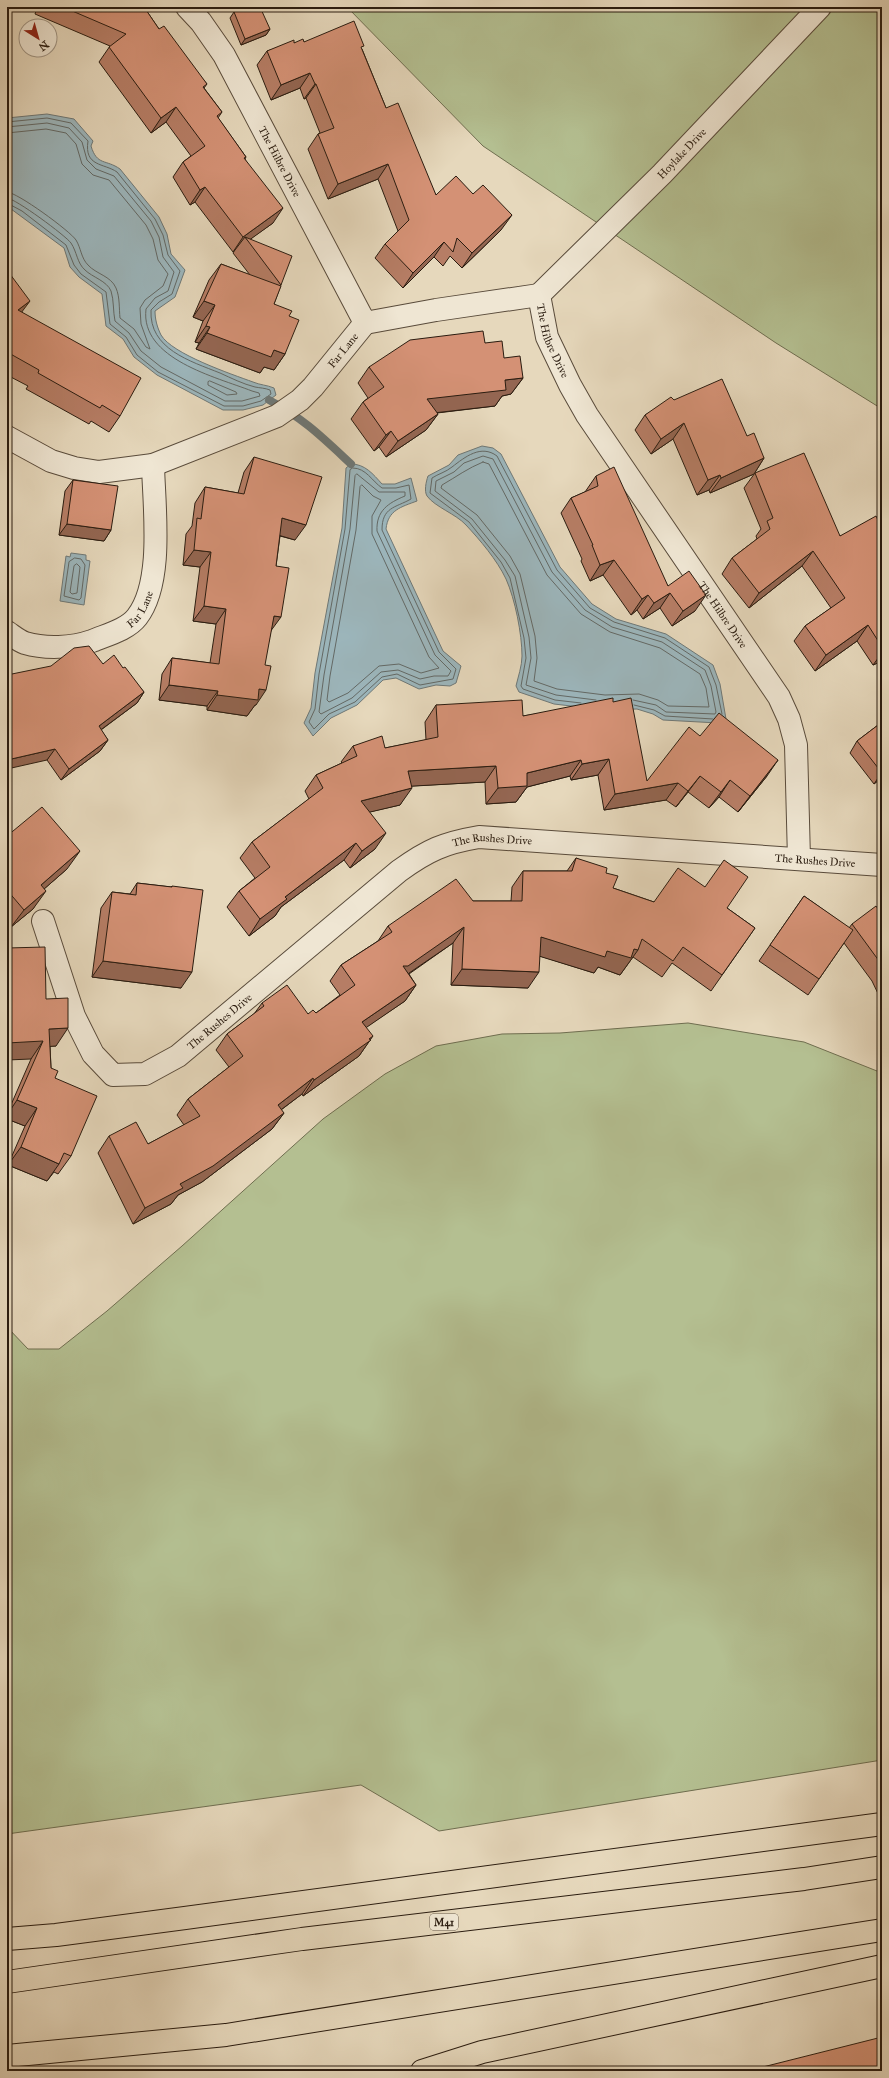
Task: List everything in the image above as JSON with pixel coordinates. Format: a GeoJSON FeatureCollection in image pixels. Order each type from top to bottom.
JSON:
{"type":"FeatureCollection","features":[{"type":"Feature","properties":{"kind":"highway"},"geometry":{"type":"LineString","coordinates":[[7,1939],[56,1935],[193,1917],[882,1824]]}},
{"type":"Feature","properties":{"kind":"highway","name":"M41"},"geometry":{"type":"LineString","coordinates":[[7,1982],[302,1939],[804,1879],[882,1867]]}},
{"type":"Feature","properties":{"kind":"highway"},"geometry":{"type":"LineString","coordinates":[[7,2056],[226,2035],[882,1930]]}},
{"type":"Feature","properties":{"kind":"highway"},"geometry":{"type":"LineString","coordinates":[[422,2071],[482,2052],[882,1966]]}},
{"type":"Feature","properties":{"kind":"street","name":"The Hilbre Drive"},"geometry":{"type":"LineString","coordinates":[[188,7],[201,22],[224,55],[365,323],[436,310],[539,295],[547,337],[566,378],[587,415],[779,697],[789,719],[796,745],[799,858]]}},
{"type":"Feature","properties":{"kind":"street","name":"Hoylake Drive"},"geometry":{"type":"LineString","coordinates":[[539,295],[662,174],[820,7]]}},
{"type":"Feature","properties":{"kind":"street","name":"Far Lane"},"geometry":{"type":"LineString","coordinates":[[7,437],[51,461],[74,468],[99,472],[153,465],[277,416],[300,400],[313,388],[365,323]]}},
{"type":"Feature","properties":{"kind":"street","name":"Far Lane"},"geometry":{"type":"LineString","coordinates":[[7,632],[24,643],[46,647],[83,644],[116,632],[136,618],[149,594],[155,561],[153,465]]}},
{"type":"Feature","properties":{"kind":"street","name":"The Rushes Drive"},"geometry":{"type":"LineString","coordinates":[[43,921],[74,1016],[93,1054],[113,1075],[145,1074],[178,1056],[399,871],[423,853],[449,842],[479,836],[882,865]]}},
{"type":"Feature","properties":{"kind":"green space"},"geometry":{"type":"Polygon","coordinates":[[[347,7],[882,7],[882,409],[776,343],[483,146],[347,7]]]}},
{"type":"Feature","properties":{"kind":"green space"},"geometry":{"type":"Polygon","coordinates":[[[688,1023],[804,1042],[882,1073],[882,1760],[439,1831],[361,1785],[7,1834],[7,1327],[28,1349],[59,1349],[107,1311],[182,1246],[323,1119],[385,1074],[436,1046],[502,1034],[560,1033],[688,1023]]]}},
{"type":"Feature","properties":{"kind":"water"},"geometry":{"type":"Polygon","coordinates":[[[47,114],[74,119],[93,141],[91,146],[96,157],[120,169],[159,217],[167,234],[171,254],[185,270],[175,297],[155,311],[156,323],[161,335],[167,342],[189,356],[231,374],[274,388],[276,395],[263,405],[243,410],[223,410],[157,375],[134,357],[123,339],[106,326],[102,294],[79,277],[70,267],[64,248],[7,206],[7,118],[47,114]]]}},
{"type":"Feature","properties":{"kind":"water"},"geometry":{"type":"Polygon","coordinates":[[[482,446],[493,448],[501,454],[560,567],[592,604],[616,619],[666,634],[713,665],[720,684],[726,719],[718,723],[663,720],[653,714],[637,709],[605,710],[554,704],[519,692],[516,686],[522,660],[521,638],[515,606],[506,579],[493,558],[466,525],[457,517],[431,500],[427,496],[426,492],[428,476],[449,465],[458,455],[482,446]]]}},
{"type":"Feature","properties":{"kind":"water"},"geometry":{"type":"Polygon","coordinates":[[[351,464],[356,464],[365,468],[382,484],[395,484],[411,478],[417,501],[401,507],[392,513],[389,517],[386,529],[443,651],[461,666],[456,683],[450,686],[436,685],[419,689],[396,678],[383,680],[357,705],[331,718],[313,736],[304,723],[311,708],[315,673],[342,528],[346,468],[351,464]]]}},
{"type":"Feature","properties":{"kind":"water"},"geometry":{"type":"Polygon","coordinates":[[[71,553],[86,555],[86,560],[90,561],[84,605],[60,601],[66,556],[70,557],[71,553]]]}},
{"type":"Feature","properties":{"kind":"building"},"geometry":{"type":"Polygon","coordinates":[[[63,7],[144,7],[159,29],[164,26],[207,84],[203,87],[222,112],[217,116],[246,157],[244,158],[283,208],[243,237],[205,187],[200,190],[183,162],[205,146],[176,107],[161,118],[109,47],[126,34],[63,7]]]}},
{"type":"Feature","properties":{"kind":"building"},"geometry":{"type":"Polygon","coordinates":[[[247,7],[260,7],[270,29],[245,39],[234,12],[247,7]]]}},
{"type":"Feature","properties":{"kind":"building"},"geometry":{"type":"Polygon","coordinates":[[[354,21],[364,46],[361,47],[386,108],[398,103],[436,195],[456,176],[473,194],[483,185],[512,215],[472,253],[457,238],[453,252],[444,242],[413,273],[385,244],[409,220],[388,164],[338,184],[318,134],[334,128],[310,73],[281,85],[267,51],[294,40],[294,43],[303,39],[304,42],[354,21]]]}},
{"type":"Feature","properties":{"kind":"building"},"geometry":{"type":"Polygon","coordinates":[[[245,237],[292,256],[281,285],[245,237]]]}},
{"type":"Feature","properties":{"kind":"building"},"geometry":{"type":"Polygon","coordinates":[[[221,264],[281,286],[274,304],[292,311],[289,316],[299,320],[285,354],[274,350],[271,357],[207,333],[210,327],[206,326],[215,305],[204,301],[221,264]]]}},
{"type":"Feature","properties":{"kind":"building"},"geometry":{"type":"Polygon","coordinates":[[[7,270],[30,301],[18,310],[141,378],[120,416],[102,405],[100,408],[38,373],[39,370],[7,352],[7,270]]]}},
{"type":"Feature","properties":{"kind":"building"},"geometry":{"type":"Polygon","coordinates":[[[483,331],[485,343],[502,341],[504,358],[520,356],[523,378],[505,380],[506,390],[427,399],[438,414],[398,441],[391,431],[386,435],[363,402],[384,387],[369,367],[410,340],[483,331]]]}},
{"type":"Feature","properties":{"kind":"building"},"geometry":{"type":"Polygon","coordinates":[[[722,379],[747,436],[754,433],[764,458],[721,478],[720,475],[708,480],[684,423],[661,439],[645,415],[671,397],[674,400],[722,379]]]}},
{"type":"Feature","properties":{"kind":"building"},"geometry":{"type":"Polygon","coordinates":[[[804,453],[840,536],[876,516],[882,528],[882,647],[868,625],[826,655],[805,626],[845,598],[813,551],[759,593],[732,558],[770,529],[767,521],[773,518],[755,473],[804,453]]]}},
{"type":"Feature","properties":{"kind":"building"},"geometry":{"type":"Polygon","coordinates":[[[254,457],[322,477],[306,525],[282,518],[276,566],[289,568],[281,617],[274,616],[265,665],[271,666],[266,690],[259,689],[258,700],[217,695],[218,691],[169,685],[172,658],[219,664],[226,609],[204,606],[211,552],[194,550],[197,518],[201,519],[205,487],[244,494],[254,457]]]}},
{"type":"Feature","properties":{"kind":"building"},"geometry":{"type":"Polygon","coordinates":[[[614,467],[668,586],[689,571],[706,595],[683,611],[670,593],[654,603],[648,595],[642,599],[614,560],[600,565],[593,545],[571,498],[598,486],[596,476],[614,467]]]}},
{"type":"Feature","properties":{"kind":"building"},"geometry":{"type":"Polygon","coordinates":[[[73,480],[118,486],[111,530],[67,524],[73,480]]]}},
{"type":"Feature","properties":{"kind":"building"},"geometry":{"type":"Polygon","coordinates":[[[89,646],[103,664],[114,655],[144,692],[99,726],[108,740],[69,769],[55,749],[7,760],[7,675],[51,666],[74,648],[89,646]]]}},
{"type":"Feature","properties":{"kind":"building"},"geometry":{"type":"Polygon","coordinates":[[[613,698],[613,702],[631,698],[647,781],[689,727],[700,736],[719,713],[778,760],[750,796],[730,780],[721,792],[700,776],[688,791],[678,783],[615,794],[609,759],[582,764],[581,760],[527,773],[527,786],[498,788],[496,766],[408,771],[412,788],[361,801],[386,833],[362,851],[356,843],[285,897],[287,899],[260,919],[239,891],[270,867],[252,842],[323,788],[316,775],[357,756],[353,746],[382,736],[385,748],[438,737],[436,705],[522,700],[523,716],[613,698]]]}},
{"type":"Feature","properties":{"kind":"building"},"geometry":{"type":"Polygon","coordinates":[[[882,722],[882,773],[857,741],[882,722]]]}},
{"type":"Feature","properties":{"kind":"building"},"geometry":{"type":"Polygon","coordinates":[[[42,807],[80,851],[41,885],[46,891],[24,910],[7,890],[7,836],[42,807]]]}},
{"type":"Feature","properties":{"kind":"building"},"geometry":{"type":"Polygon","coordinates":[[[576,858],[607,868],[606,873],[618,876],[613,888],[654,902],[678,868],[705,887],[724,860],[748,877],[727,908],[755,928],[722,975],[683,947],[673,961],[642,939],[638,950],[634,949],[631,958],[607,951],[605,957],[541,937],[539,972],[462,969],[464,927],[408,966],[403,966],[416,985],[362,1022],[373,1036],[369,1039],[371,1040],[314,1080],[313,1078],[278,1105],[284,1113],[213,1166],[180,1184],[183,1188],[145,1208],[109,1136],[136,1122],[148,1144],[200,1116],[188,1099],[243,1056],[227,1034],[264,1006],[262,1003],[287,985],[308,1014],[313,1010],[316,1013],[355,985],[341,965],[392,932],[388,926],[456,879],[473,901],[522,901],[523,871],[572,871],[576,858]]]}},
{"type":"Feature","properties":{"kind":"building"},"geometry":{"type":"Polygon","coordinates":[[[137,883],[203,890],[192,972],[103,961],[112,892],[136,895],[137,883]]]}},
{"type":"Feature","properties":{"kind":"building"},"geometry":{"type":"Polygon","coordinates":[[[804,896],[853,930],[819,979],[770,945],[804,896]]]}},
{"type":"Feature","properties":{"kind":"building"},"geometry":{"type":"Polygon","coordinates":[[[876,906],[882,915],[882,965],[852,924],[876,906]]]}},
{"type":"Feature","properties":{"kind":"building"},"geometry":{"type":"Polygon","coordinates":[[[45,947],[46,999],[68,998],[68,1028],[49,1029],[51,1068],[58,1071],[55,1078],[97,1096],[71,1156],[64,1153],[59,1164],[21,1147],[37,1108],[17,1100],[43,1041],[7,1043],[7,948],[45,947]]]}},
{"type":"Feature","properties":{"kind":"building"},"geometry":{"type":"Polygon","coordinates":[[[882,2037],[882,2071],[747,2071],[882,2037]]]}},
{"type":"Feature","properties":{"kind":"waterway"},"geometry":{"type":"LineString","coordinates":[[269,400],[303,421],[351,464]]}}]}
